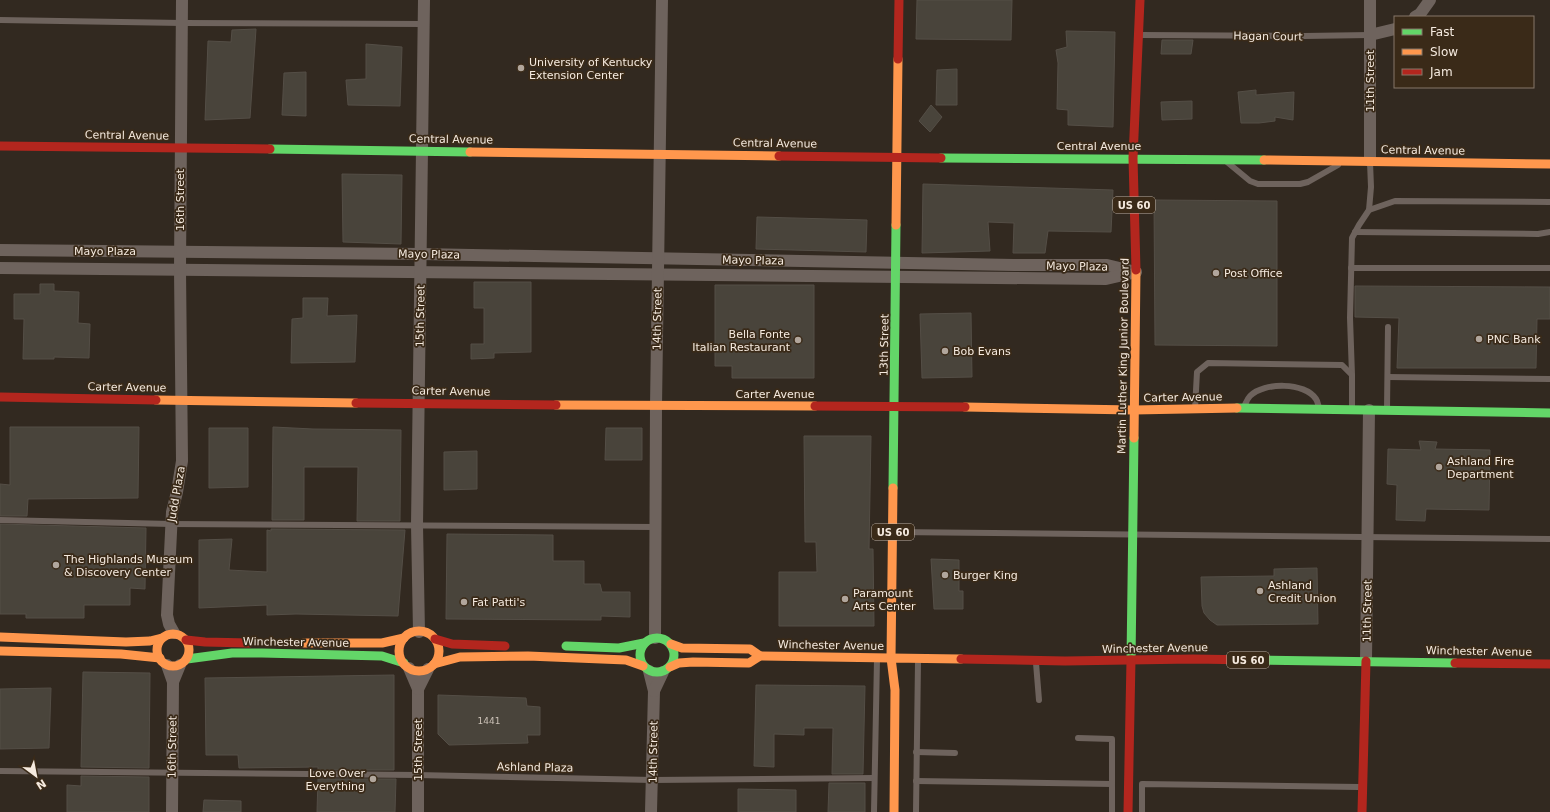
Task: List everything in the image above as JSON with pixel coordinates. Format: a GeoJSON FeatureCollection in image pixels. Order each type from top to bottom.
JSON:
{"type":"FeatureCollection","features":[{"type":"Feature","properties":{"kind":"main road","name":"13th Street"},"geometry":{"type":"LineString","coordinates":[[894,812],[895,690],[891,658],[900,0]]}},
{"type":"Feature","properties":{"kind":"main road","name":"Martin Luther King Junior Boulevard"},"geometry":{"type":"LineString","coordinates":[[1128,812],[1136,272],[1133,158],[1140,0]]}},
{"type":"Feature","properties":{"kind":"main road","name":"Central Avenue"},"geometry":{"type":"LineString","coordinates":[[0,146],[1550,164]]}},
{"type":"Feature","properties":{"kind":"main road","name":"Carter Avenue"},"geometry":{"type":"LineString","coordinates":[[0,397],[182,401],[656,406],[894,406],[1134,410],[1244,408],[1550,413]]}},
{"type":"Feature","properties":{"kind":"main road"},"geometry":{"type":"LineString","coordinates":[[431,666],[437,658],[439,652],[435,639],[430,634],[419,632],[410,634],[404,638],[399,650],[400,657],[406,666],[422,671],[431,666],[460,657],[528,656],[626,660],[654,672],[667,669],[674,662],[675,656],[671,644],[661,638],[619,648],[557,646]]}},
{"type":"Feature","properties":{"kind":"main road"},"geometry":{"type":"LineString","coordinates":[[0,651],[121,654],[163,662],[173,666],[183,662],[190,650],[186,640],[180,634],[167,634],[158,643],[157,649],[163,662]]}},
{"type":"Feature","properties":{"kind":"main road"},"geometry":{"type":"LineString","coordinates":[[0,637],[126,642],[150,641],[162,638]]}},
{"type":"Feature","properties":{"kind":"main road","name":"Winchester Avenue"},"geometry":{"type":"LineString","coordinates":[[298,643],[382,643],[404,638]]}},
{"type":"Feature","properties":{"kind":"main road"},"geometry":{"type":"LineString","coordinates":[[435,639],[452,644],[514,646]]}},
{"type":"Feature","properties":{"kind":"main road","name":"Winchester Avenue"},"geometry":{"type":"LineString","coordinates":[[186,640],[205,642],[259,643]]}},
{"type":"Feature","properties":{"kind":"main road"},"geometry":{"type":"LineString","coordinates":[[646,668],[640,654],[650,640]]}},
{"type":"Feature","properties":{"kind":"main road","name":"Winchester Avenue"},"geometry":{"type":"LineString","coordinates":[[671,644],[682,648],[691,649],[750,649],[760,656]]}},
{"type":"Feature","properties":{"kind":"main road","name":"Winchester Avenue"},"geometry":{"type":"LineString","coordinates":[[183,662],[212,655],[262,653],[382,656],[406,666]]}},
{"type":"Feature","properties":{"kind":"main road","name":"Winchester Avenue"},"geometry":{"type":"LineString","coordinates":[[667,669],[680,663],[693,662],[749,663],[760,656],[1036,660],[1366,661],[1550,664]]}},
{"type":"Feature","properties":{"kind":"main road","name":"11th Street"},"geometry":{"type":"LineString","coordinates":[[1362,812],[1366,661]]}},
{"type":"Feature","properties":{"kind":"street","name":"16th Street"},"geometry":{"type":"LineString","coordinates":[[182,0],[180,251],[182,401]]}},
{"type":"Feature","properties":{"kind":"street","name":"15th Street"},"geometry":{"type":"LineString","coordinates":[[419,632],[417,525],[424,0]]}},
{"type":"Feature","properties":{"kind":"street","name":"14th Street"},"geometry":{"type":"LineString","coordinates":[[650,640],[655,527],[662,0]]}},
{"type":"Feature","properties":{"kind":"street"},"geometry":{"type":"LineString","coordinates":[[1417,16],[1420,14],[1430,0]]}},
{"type":"Feature","properties":{"kind":"street","name":"11th Street"},"geometry":{"type":"LineString","coordinates":[[1370,1],[1370,161]]}},
{"type":"Feature","properties":{"kind":"street","name":"Hagan Court"},"geometry":{"type":"LineString","coordinates":[[1370,35],[1394,29]]}},
{"type":"Feature","properties":{"kind":"street","name":"Mayo Plaza"},"geometry":{"type":"LineString","coordinates":[[0,250],[421,254],[897,263],[1107,265],[1136,272]]}},
{"type":"Feature","properties":{"kind":"street","name":"Mayo Plaza"},"geometry":{"type":"LineString","coordinates":[[0,268],[1106,279],[1136,272]]}},
{"type":"Feature","properties":{"kind":"street","name":"Judd Plaza"},"geometry":{"type":"LineString","coordinates":[[174,633],[169,624],[167,615],[172,512],[182,461],[182,401]]}},
{"type":"Feature","properties":{"kind":"street","name":"11th Street"},"geometry":{"type":"LineString","coordinates":[[1366,661],[1369,410]]}},
{"type":"Feature","properties":{"kind":"street","name":"16th Street"},"geometry":{"type":"LineString","coordinates":[[163,662],[173,682]]}},
{"type":"Feature","properties":{"kind":"street","name":"16th Street"},"geometry":{"type":"LineString","coordinates":[[172,812],[173,682],[183,662]]}},
{"type":"Feature","properties":{"kind":"street","name":"15th Street"},"geometry":{"type":"LineString","coordinates":[[406,666],[418,689],[418,812]]}},
{"type":"Feature","properties":{"kind":"street","name":"15th Street"},"geometry":{"type":"LineString","coordinates":[[418,689],[431,666]]}},
{"type":"Feature","properties":{"kind":"street","name":"14th Street"},"geometry":{"type":"LineString","coordinates":[[646,668],[654,691],[653,780],[651,812]]}},
{"type":"Feature","properties":{"kind":"street","name":"14th Street"},"geometry":{"type":"LineString","coordinates":[[654,691],[667,669]]}},
{"type":"Feature","properties":{"kind":"lane"},"geometry":{"type":"LineString","coordinates":[[0,20],[182,24],[424,24]]}},
{"type":"Feature","properties":{"kind":"lane","name":"Hagan Court"},"geometry":{"type":"LineString","coordinates":[[1139,35],[1370,35]]}},
{"type":"Feature","properties":{"kind":"lane"},"geometry":{"type":"LineString","coordinates":[[1225,160],[1250,182],[1258,184],[1300,184],[1308,182],[1344,161]]}},
{"type":"Feature","properties":{"kind":"lane"},"geometry":{"type":"LineString","coordinates":[[1352,410],[1350,318],[1352,238],[1369,210],[1371,187],[1370,161]]}},
{"type":"Feature","properties":{"kind":"lane"},"geometry":{"type":"LineString","coordinates":[[1369,210],[1395,201],[1550,202]]}},
{"type":"Feature","properties":{"kind":"lane"},"geometry":{"type":"LineString","coordinates":[[1355,232],[1538,234],[1550,232]]}},
{"type":"Feature","properties":{"kind":"lane"},"geometry":{"type":"LineString","coordinates":[[1352,268],[1550,268]]}},
{"type":"Feature","properties":{"kind":"lane"},"geometry":{"type":"LineString","coordinates":[[1387,410],[1388,327]]}},
{"type":"Feature","properties":{"kind":"lane"},"geometry":{"type":"LineString","coordinates":[[1195,409],[1196,372],[1208,363],[1342,365],[1352,375]]}},
{"type":"Feature","properties":{"kind":"lane"},"geometry":{"type":"LineString","coordinates":[[1388,377],[1550,379]]}},
{"type":"Feature","properties":{"kind":"lane"},"geometry":{"type":"LineString","coordinates":[[1244,408],[1248,397],[1262,389],[1287,386],[1297,387],[1311,394],[1317,400],[1320,410]]}},
{"type":"Feature","properties":{"kind":"lane"},"geometry":{"type":"LineString","coordinates":[[0,520],[171,524],[655,527]]}},
{"type":"Feature","properties":{"kind":"lane"},"geometry":{"type":"LineString","coordinates":[[893,532],[1550,539]]}},
{"type":"Feature","properties":{"kind":"lane"},"geometry":{"type":"LineString","coordinates":[[874,812],[877,657]]}},
{"type":"Feature","properties":{"kind":"lane"},"geometry":{"type":"LineString","coordinates":[[916,812],[918,658]]}},
{"type":"Feature","properties":{"kind":"lane"},"geometry":{"type":"LineString","coordinates":[[1036,660],[1039,700]]}},
{"type":"Feature","properties":{"kind":"lane"},"geometry":{"type":"LineString","coordinates":[[1078,738],[1112,739],[1112,812]]}},
{"type":"Feature","properties":{"kind":"lane"},"geometry":{"type":"LineString","coordinates":[[916,752],[955,753]]}},
{"type":"Feature","properties":{"kind":"lane","name":"Ashland Plaza"},"geometry":{"type":"LineString","coordinates":[[0,770],[417,775],[653,780],[874,778]]}},
{"type":"Feature","properties":{"kind":"lane"},"geometry":{"type":"LineString","coordinates":[[916,781],[1112,784]]}},
{"type":"Feature","properties":{"kind":"lane"},"geometry":{"type":"LineString","coordinates":[[1142,812],[1142,784],[1363,787]]}},
{"type":"Feature","properties":{"kind":"building"},"geometry":{"type":"Polygon","coordinates":[[[917,0],[1012,0],[1011,40],[916,39],[917,0]]]}},
{"type":"Feature","properties":{"kind":"building"},"geometry":{"type":"Polygon","coordinates":[[[256,29],[250,118],[205,120],[208,41],[231,42],[232,30],[256,29]]]}},
{"type":"Feature","properties":{"kind":"building"},"geometry":{"type":"Polygon","coordinates":[[[1066,31],[1115,32],[1113,127],[1068,125],[1068,110],[1057,109],[1058,63],[1056,50],[1067,47],[1066,31]]]}},
{"type":"Feature","properties":{"kind":"building"},"geometry":{"type":"Polygon","coordinates":[[[1162,40],[1193,40],[1191,54],[1161,54],[1162,40]]]}},
{"type":"Feature","properties":{"kind":"building"},"geometry":{"type":"Polygon","coordinates":[[[366,44],[402,47],[400,106],[348,105],[346,80],[366,79],[366,44]]]}},
{"type":"Feature","properties":{"kind":"building"},"geometry":{"type":"Polygon","coordinates":[[[957,69],[957,105],[936,105],[937,70],[957,69]]]}},
{"type":"Feature","properties":{"kind":"building"},"geometry":{"type":"Polygon","coordinates":[[[306,72],[306,116],[282,115],[284,73],[306,72]]]}},
{"type":"Feature","properties":{"kind":"building"},"geometry":{"type":"Polygon","coordinates":[[[1256,90],[1256,95],[1294,92],[1293,120],[1275,117],[1275,121],[1241,123],[1238,92],[1256,90]]]}},
{"type":"Feature","properties":{"kind":"building"},"geometry":{"type":"Polygon","coordinates":[[[1192,101],[1192,119],[1162,120],[1161,102],[1192,101]]]}},
{"type":"Feature","properties":{"kind":"building"},"geometry":{"type":"Polygon","coordinates":[[[931,105],[942,117],[930,132],[919,121],[931,105]]]}},
{"type":"Feature","properties":{"kind":"building"},"geometry":{"type":"Polygon","coordinates":[[[342,174],[402,175],[401,244],[343,242],[342,174]]]}},
{"type":"Feature","properties":{"kind":"building"},"geometry":{"type":"Polygon","coordinates":[[[923,184],[1113,190],[1111,232],[1048,231],[1045,253],[1013,253],[1014,223],[988,222],[990,251],[922,253],[923,184]]]}},
{"type":"Feature","properties":{"kind":"building","name":"Post Office"},"geometry":{"type":"Polygon","coordinates":[[[1154,200],[1277,201],[1277,346],[1155,345],[1154,200]]]}},
{"type":"Feature","properties":{"kind":"building"},"geometry":{"type":"Polygon","coordinates":[[[757,217],[867,220],[866,252],[756,249],[757,217]]]}},
{"type":"Feature","properties":{"kind":"building"},"geometry":{"type":"Polygon","coordinates":[[[474,282],[531,282],[531,352],[494,353],[494,358],[471,359],[471,344],[484,344],[484,308],[474,308],[474,282]]]}},
{"type":"Feature","properties":{"kind":"building"},"geometry":{"type":"Polygon","coordinates":[[[40,284],[54,284],[54,291],[79,292],[78,323],[90,324],[89,358],[54,357],[54,359],[23,359],[24,319],[14,319],[14,294],[40,294],[40,284]]]}},
{"type":"Feature","properties":{"kind":"building"},"geometry":{"type":"Polygon","coordinates":[[[715,285],[814,285],[814,378],[732,378],[732,366],[715,366],[715,285]]]}},
{"type":"Feature","properties":{"kind":"building"},"geometry":{"type":"Polygon","coordinates":[[[1355,286],[1550,287],[1550,319],[1537,319],[1536,368],[1397,368],[1399,318],[1355,317],[1355,286]]]}},
{"type":"Feature","properties":{"kind":"building"},"geometry":{"type":"Polygon","coordinates":[[[303,298],[328,298],[327,316],[357,315],[355,362],[291,363],[292,319],[303,318],[303,298]]]}},
{"type":"Feature","properties":{"kind":"building"},"geometry":{"type":"Polygon","coordinates":[[[971,313],[972,377],[922,378],[920,314],[971,313]]]}},
{"type":"Feature","properties":{"kind":"building"},"geometry":{"type":"Polygon","coordinates":[[[10,427],[139,427],[138,498],[28,499],[27,516],[0,516],[0,484],[10,485],[10,427]]]}},
{"type":"Feature","properties":{"kind":"building"},"geometry":{"type":"Polygon","coordinates":[[[273,427],[401,430],[400,521],[357,521],[358,467],[304,467],[304,520],[272,520],[273,427]]]}},
{"type":"Feature","properties":{"kind":"building"},"geometry":{"type":"Polygon","coordinates":[[[209,428],[248,428],[248,487],[209,488],[209,428]]]}},
{"type":"Feature","properties":{"kind":"building"},"geometry":{"type":"Polygon","coordinates":[[[606,428],[642,428],[642,460],[605,460],[606,428]]]}},
{"type":"Feature","properties":{"kind":"building"},"geometry":{"type":"Polygon","coordinates":[[[804,436],[871,436],[869,549],[873,549],[874,626],[779,626],[779,572],[817,572],[816,542],[805,542],[804,436]]]}},
{"type":"Feature","properties":{"kind":"building","name":"Ashland Fire Department"},"geometry":{"type":"Polygon","coordinates":[[[1419,441],[1437,442],[1435,449],[1490,450],[1489,510],[1426,509],[1425,521],[1396,520],[1397,485],[1387,484],[1388,449],[1421,450],[1419,441]]]}},
{"type":"Feature","properties":{"kind":"building"},"geometry":{"type":"Polygon","coordinates":[[[477,451],[477,489],[444,490],[444,452],[477,451]]]}},
{"type":"Feature","properties":{"kind":"building"},"geometry":{"type":"Polygon","coordinates":[[[0,524],[146,528],[145,589],[130,588],[130,605],[84,605],[84,618],[26,618],[26,614],[0,614],[0,524]]]}},
{"type":"Feature","properties":{"kind":"building"},"geometry":{"type":"Polygon","coordinates":[[[271,529],[405,530],[398,616],[296,614],[267,615],[267,605],[199,608],[199,540],[232,539],[229,570],[267,572],[267,530],[271,531],[271,529]]]}},
{"type":"Feature","properties":{"kind":"building"},"geometry":{"type":"Polygon","coordinates":[[[447,534],[553,535],[553,561],[584,561],[584,584],[600,584],[602,592],[630,592],[630,617],[601,616],[601,620],[446,619],[447,534]]]}},
{"type":"Feature","properties":{"kind":"building","name":"Burger King"},"geometry":{"type":"Polygon","coordinates":[[[931,559],[959,560],[959,591],[963,591],[963,609],[934,609],[931,559]]]}},
{"type":"Feature","properties":{"kind":"building","name":"Ashland Credit Union"},"geometry":{"type":"Polygon","coordinates":[[[1317,568],[1318,624],[1217,625],[1204,613],[1202,606],[1201,577],[1274,576],[1274,569],[1317,568]]]}},
{"type":"Feature","properties":{"kind":"building"},"geometry":{"type":"Polygon","coordinates":[[[83,672],[150,673],[149,768],[81,767],[83,672]]]}},
{"type":"Feature","properties":{"kind":"building"},"geometry":{"type":"Polygon","coordinates":[[[394,675],[394,770],[318,770],[318,767],[239,768],[238,755],[206,755],[205,678],[394,675]]]}},
{"type":"Feature","properties":{"kind":"building"},"geometry":{"type":"Polygon","coordinates":[[[756,685],[865,686],[863,774],[832,774],[833,728],[804,728],[804,735],[774,734],[774,767],[754,766],[756,685]]]}},
{"type":"Feature","properties":{"kind":"building"},"geometry":{"type":"Polygon","coordinates":[[[51,688],[49,748],[0,749],[0,689],[51,688]]]}},
{"type":"Feature","properties":{"kind":"building"},"geometry":{"type":"Polygon","coordinates":[[[438,695],[526,698],[527,706],[540,707],[540,735],[527,735],[528,743],[449,745],[438,734],[438,695]]]}},
{"type":"Feature","properties":{"kind":"building"},"geometry":{"type":"Polygon","coordinates":[[[81,776],[149,777],[149,812],[67,812],[67,785],[81,786],[81,776]]]}},
{"type":"Feature","properties":{"kind":"building"},"geometry":{"type":"Polygon","coordinates":[[[318,779],[396,779],[395,812],[317,812],[318,779]]]}},
{"type":"Feature","properties":{"kind":"building"},"geometry":{"type":"Polygon","coordinates":[[[829,783],[865,783],[865,812],[828,812],[829,783]]]}},
{"type":"Feature","properties":{"kind":"building"},"geometry":{"type":"Polygon","coordinates":[[[738,789],[796,790],[796,812],[738,812],[738,789]]]}},
{"type":"Feature","properties":{"kind":"building"},"geometry":{"type":"Polygon","coordinates":[[[204,800],[241,801],[241,812],[203,812],[204,800]]]}},
{"type":"Feature","properties":{"kind":"traffic: fast"},"geometry":{"type":"LineString","coordinates":[[270,149],[470,152]]}},
{"type":"Feature","properties":{"kind":"traffic: fast"},"geometry":{"type":"LineString","coordinates":[[941,158],[1264,160]]}},
{"type":"Feature","properties":{"kind":"traffic: fast"},"geometry":{"type":"LineString","coordinates":[[893,488],[896,225]]}},
{"type":"Feature","properties":{"kind":"traffic: fast"},"geometry":{"type":"LineString","coordinates":[[1237,408],[1550,413]]}},
{"type":"Feature","properties":{"kind":"traffic: fast"},"geometry":{"type":"LineString","coordinates":[[1131,660],[1134,438]]}},
{"type":"Feature","properties":{"kind":"traffic: fast"},"geometry":{"type":"LineString","coordinates":[[660,638],[667,640],[672,645],[674,655],[672,665],[667,670],[654,672],[647,670],[642,665],[640,652],[642,645],[647,640],[660,638]]}},
{"type":"Feature","properties":{"kind":"traffic: fast"},"geometry":{"type":"LineString","coordinates":[[566,646],[619,648],[644,643]]}},
{"type":"Feature","properties":{"kind":"traffic: fast"},"geometry":{"type":"LineString","coordinates":[[187,659],[232,653],[262,653],[382,656],[404,663]]}},
{"type":"Feature","properties":{"kind":"traffic: fast"},"geometry":{"type":"LineString","coordinates":[[1254,660],[1455,663]]}},
{"type":"Feature","properties":{"kind":"traffic: slow"},"geometry":{"type":"LineString","coordinates":[[896,225],[898,59]]}},
{"type":"Feature","properties":{"kind":"traffic: slow"},"geometry":{"type":"LineString","coordinates":[[470,152],[779,156]]}},
{"type":"Feature","properties":{"kind":"traffic: slow"},"geometry":{"type":"LineString","coordinates":[[1264,160],[1550,164]]}},
{"type":"Feature","properties":{"kind":"traffic: slow"},"geometry":{"type":"LineString","coordinates":[[1134,438],[1136,270]]}},
{"type":"Feature","properties":{"kind":"traffic: slow"},"geometry":{"type":"LineString","coordinates":[[156,400],[356,403]]}},
{"type":"Feature","properties":{"kind":"traffic: slow"},"geometry":{"type":"LineString","coordinates":[[556,405],[815,406]]}},
{"type":"Feature","properties":{"kind":"traffic: slow"},"geometry":{"type":"LineString","coordinates":[[965,407],[1134,410],[1237,408]]}},
{"type":"Feature","properties":{"kind":"traffic: slow"},"geometry":{"type":"LineString","coordinates":[[891,658],[893,488]]}},
{"type":"Feature","properties":{"kind":"traffic: slow"},"geometry":{"type":"LineString","coordinates":[[419,631],[433,637],[439,651],[433,665],[419,671],[405,665],[399,651],[405,637],[419,631]]}},
{"type":"Feature","properties":{"kind":"traffic: slow"},"geometry":{"type":"LineString","coordinates":[[170,634],[176,634],[185,638],[189,650],[185,662],[176,666],[170,666],[161,662],[157,653],[157,647],[161,638],[170,634]]}},
{"type":"Feature","properties":{"kind":"traffic: slow"},"geometry":{"type":"LineString","coordinates":[[0,637],[126,642],[150,641],[162,638]]}},
{"type":"Feature","properties":{"kind":"traffic: slow"},"geometry":{"type":"LineString","coordinates":[[304,643],[382,643],[404,638]]}},
{"type":"Feature","properties":{"kind":"traffic: slow"},"geometry":{"type":"LineString","coordinates":[[671,644],[682,648],[750,649],[760,656]]}},
{"type":"Feature","properties":{"kind":"traffic: slow"},"geometry":{"type":"LineString","coordinates":[[0,651],[121,654],[160,658]]}},
{"type":"Feature","properties":{"kind":"traffic: slow"},"geometry":{"type":"LineString","coordinates":[[434,664],[460,657],[528,656],[626,660],[643,666]]}},
{"type":"Feature","properties":{"kind":"traffic: slow"},"geometry":{"type":"LineString","coordinates":[[670,667],[679,663],[693,662],[749,663],[760,656],[891,658]]}},
{"type":"Feature","properties":{"kind":"traffic: slow"},"geometry":{"type":"LineString","coordinates":[[894,812],[895,690],[891,658],[961,659]]}},
{"type":"Feature","properties":{"kind":"traffic: jam"},"geometry":{"type":"LineString","coordinates":[[898,59],[899,0]]}},
{"type":"Feature","properties":{"kind":"traffic: jam"},"geometry":{"type":"LineString","coordinates":[[1136,270],[1133,158],[1140,0]]}},
{"type":"Feature","properties":{"kind":"traffic: jam"},"geometry":{"type":"LineString","coordinates":[[0,146],[270,149]]}},
{"type":"Feature","properties":{"kind":"traffic: jam"},"geometry":{"type":"LineString","coordinates":[[779,156],[941,158]]}},
{"type":"Feature","properties":{"kind":"traffic: jam"},"geometry":{"type":"LineString","coordinates":[[0,397],[156,400]]}},
{"type":"Feature","properties":{"kind":"traffic: jam"},"geometry":{"type":"LineString","coordinates":[[356,403],[556,405]]}},
{"type":"Feature","properties":{"kind":"traffic: jam"},"geometry":{"type":"LineString","coordinates":[[815,406],[965,407]]}},
{"type":"Feature","properties":{"kind":"traffic: jam"},"geometry":{"type":"LineString","coordinates":[[435,639],[452,644],[505,646]]}},
{"type":"Feature","properties":{"kind":"traffic: jam"},"geometry":{"type":"LineString","coordinates":[[186,640],[249,643]]}},
{"type":"Feature","properties":{"kind":"traffic: jam"},"geometry":{"type":"LineString","coordinates":[[961,659],[1065,661],[1193,659],[1254,660]]}},
{"type":"Feature","properties":{"kind":"traffic: jam"},"geometry":{"type":"LineString","coordinates":[[1128,812],[1131,660]]}},
{"type":"Feature","properties":{"kind":"traffic: jam"},"geometry":{"type":"LineString","coordinates":[[1362,812],[1366,661]]}},
{"type":"Feature","properties":{"kind":"traffic: jam"},"geometry":{"type":"LineString","coordinates":[[1455,663],[1550,664]]}},
{"type":"Feature","properties":{"kind":"place","name":"University of Kentucky Extension Center"},"geometry":{"type":"Point","coordinates":[521,68]}},
{"type":"Feature","properties":{"kind":"place","name":"Post Office"},"geometry":{"type":"Point","coordinates":[1216,273]}},
{"type":"Feature","properties":{"kind":"place","name":"PNC Bank"},"geometry":{"type":"Point","coordinates":[1479,339]}},
{"type":"Feature","properties":{"kind":"place","name":"Bella Fonte Italian Restaurant"},"geometry":{"type":"Point","coordinates":[798,340]}},
{"type":"Feature","properties":{"kind":"place","name":"Bob Evans"},"geometry":{"type":"Point","coordinates":[945,351]}},
{"type":"Feature","properties":{"kind":"place","name":"Ashland Fire Department"},"geometry":{"type":"Point","coordinates":[1439,467]}},
{"type":"Feature","properties":{"kind":"place","name":"The Highlands Museum & Discovery Center"},"geometry":{"type":"Point","coordinates":[56,565]}},
{"type":"Feature","properties":{"kind":"place","name":"Burger King"},"geometry":{"type":"Point","coordinates":[945,575]}},
{"type":"Feature","properties":{"kind":"place","name":"Ashland Credit Union"},"geometry":{"type":"Point","coordinates":[1260,591]}},
{"type":"Feature","properties":{"kind":"place","name":"Paramount Arts Center"},"geometry":{"type":"Point","coordinates":[845,599]}},
{"type":"Feature","properties":{"kind":"place","name":"Fat Patti's"},"geometry":{"type":"Point","coordinates":[464,602]}},
{"type":"Feature","properties":{"kind":"place","name":"Love Over Everything"},"geometry":{"type":"Point","coordinates":[373,779]}}]}
